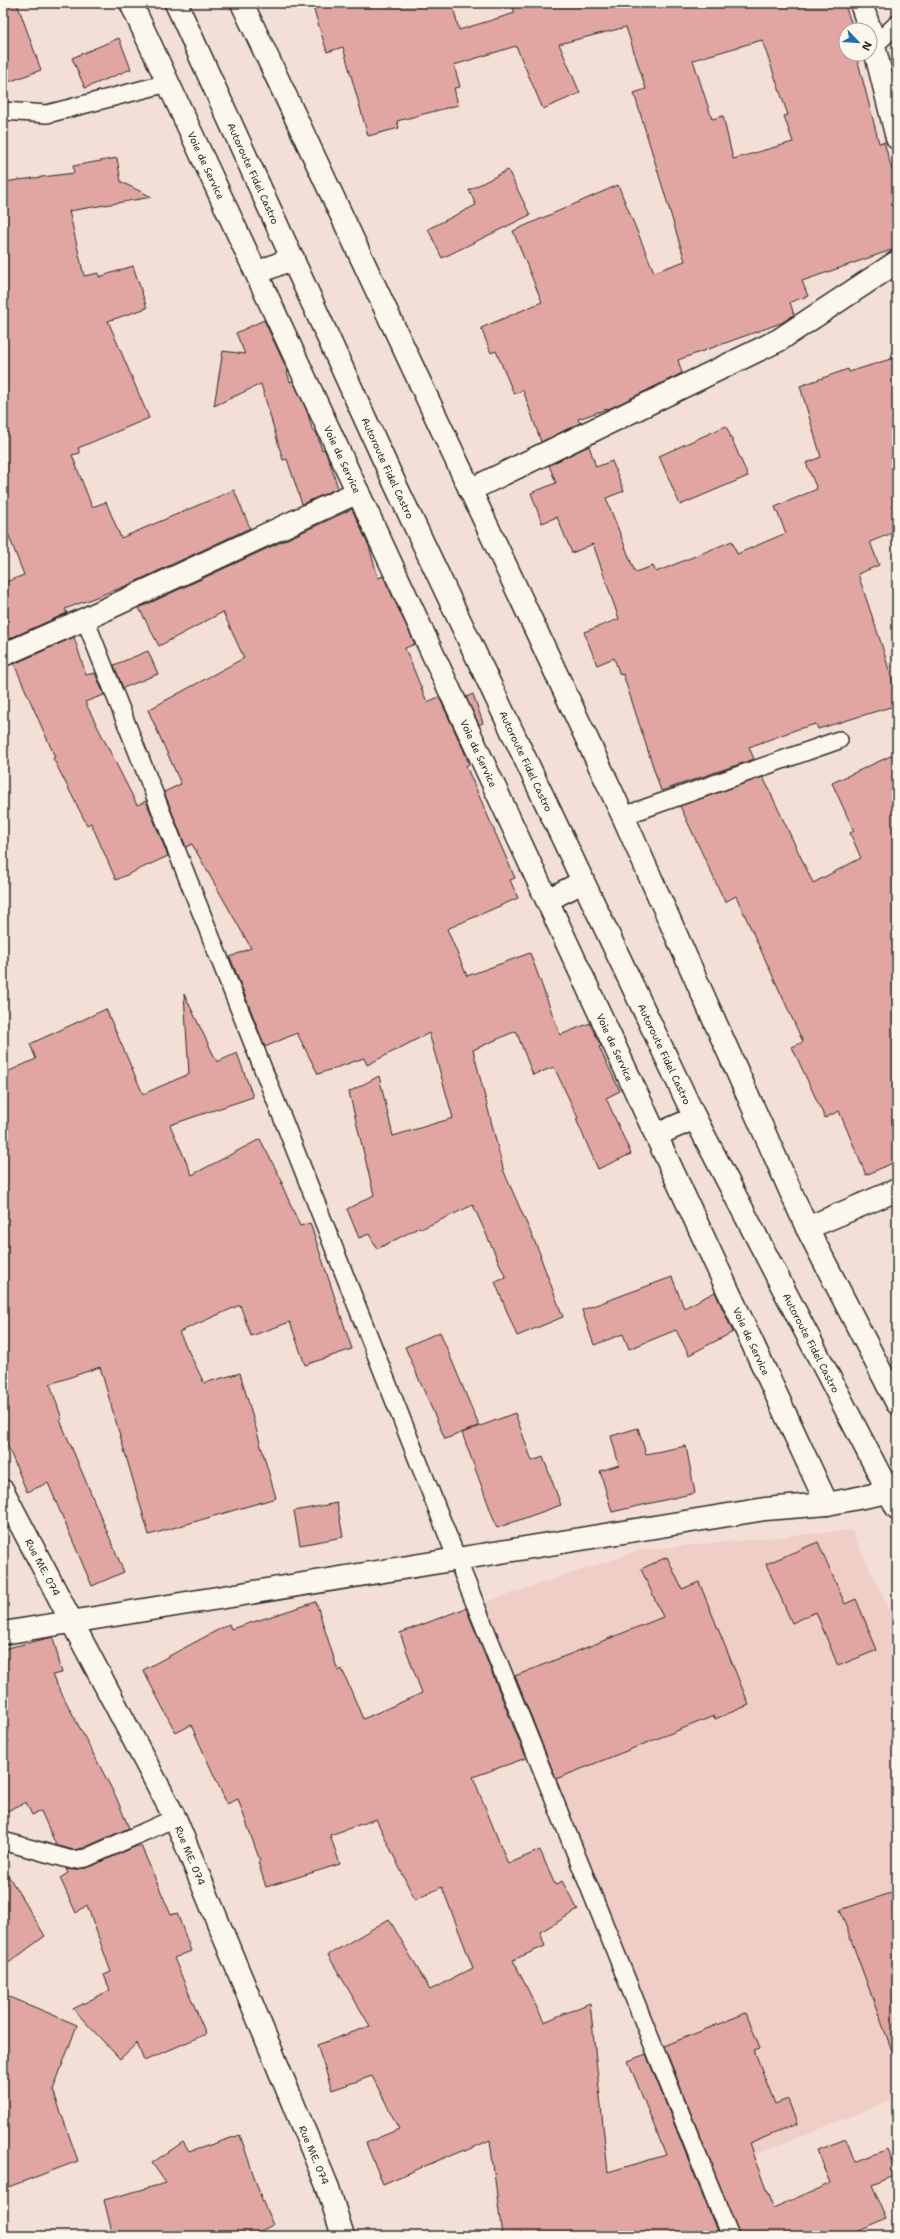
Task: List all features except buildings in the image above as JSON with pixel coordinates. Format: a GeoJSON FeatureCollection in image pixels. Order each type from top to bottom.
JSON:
{"type":"FeatureCollection","features":[{"type":"Feature","properties":{"kind":"main road","name":"Voie de Service"},"geometry":{"type":"LineString","coordinates":[[131,3],[827,1504]]}},
{"type":"Feature","properties":{"kind":"main road","name":"Autoroute Fidel Castro"},"geometry":{"type":"LineString","coordinates":[[176,3],[390,473],[695,1118],[893,1500]]}},
{"type":"Feature","properties":{"kind":"main road"},"geometry":{"type":"LineString","coordinates":[[242,3],[623,816],[807,1228],[888,1371],[897,1403]]}},
{"type":"Feature","properties":{"kind":"main road"},"geometry":{"type":"LineString","coordinates":[[861,3],[868,22]]}},
{"type":"Feature","properties":{"kind":"main road"},"geometry":{"type":"LineString","coordinates":[[878,60],[897,138]]}},
{"type":"Feature","properties":{"kind":"main road"},"geometry":{"type":"LineString","coordinates":[[257,273],[293,258]]}},
{"type":"Feature","properties":{"kind":"main road"},"geometry":{"type":"LineString","coordinates":[[470,490],[779,340],[897,262]]}},
{"type":"Feature","properties":{"kind":"main road"},"geometry":{"type":"LineString","coordinates":[[3,655],[85,619],[358,492]]}},
{"type":"Feature","properties":{"kind":"main road"},"geometry":{"type":"LineString","coordinates":[[547,900],[583,882]]}},
{"type":"Feature","properties":{"kind":"main road"},"geometry":{"type":"LineString","coordinates":[[656,1135],[695,1118]]}},
{"type":"Feature","properties":{"kind":"main road"},"geometry":{"type":"LineString","coordinates":[[807,1228],[897,1190]]}},
{"type":"Feature","properties":{"kind":"main road","name":"Rue ME. 074"},"geometry":{"type":"LineString","coordinates":[[3,1491],[175,1818],[328,2188],[343,2236]]}},
{"type":"Feature","properties":{"kind":"main road"},"geometry":{"type":"LineString","coordinates":[[3,1633],[765,1509],[893,1500]]}},
{"type":"Feature","properties":{"kind":"lane"},"geometry":{"type":"LineString","coordinates":[[878,32],[897,24]]}},
{"type":"Feature","properties":{"kind":"lane"},"geometry":{"type":"LineString","coordinates":[[3,111],[47,114],[168,83]]}},
{"type":"Feature","properties":{"kind":"lane"},"geometry":{"type":"LineString","coordinates":[[85,619],[457,1559],[730,2236]]}},
{"type":"Feature","properties":{"kind":"lane"},"geometry":{"type":"LineString","coordinates":[[623,816],[839,740]]}},
{"type":"Feature","properties":{"kind":"lane"},"geometry":{"type":"LineString","coordinates":[[3,1841],[72,1860],[86,1858],[175,1818]]}},
{"type":"Feature","properties":{"kind":"shaded area"},"geometry":{"type":"Polygon","coordinates":[[[851,1530],[897,1625],[897,2098],[719,2169],[559,1804],[483,1603],[641,1550],[851,1530]]]}}]}
